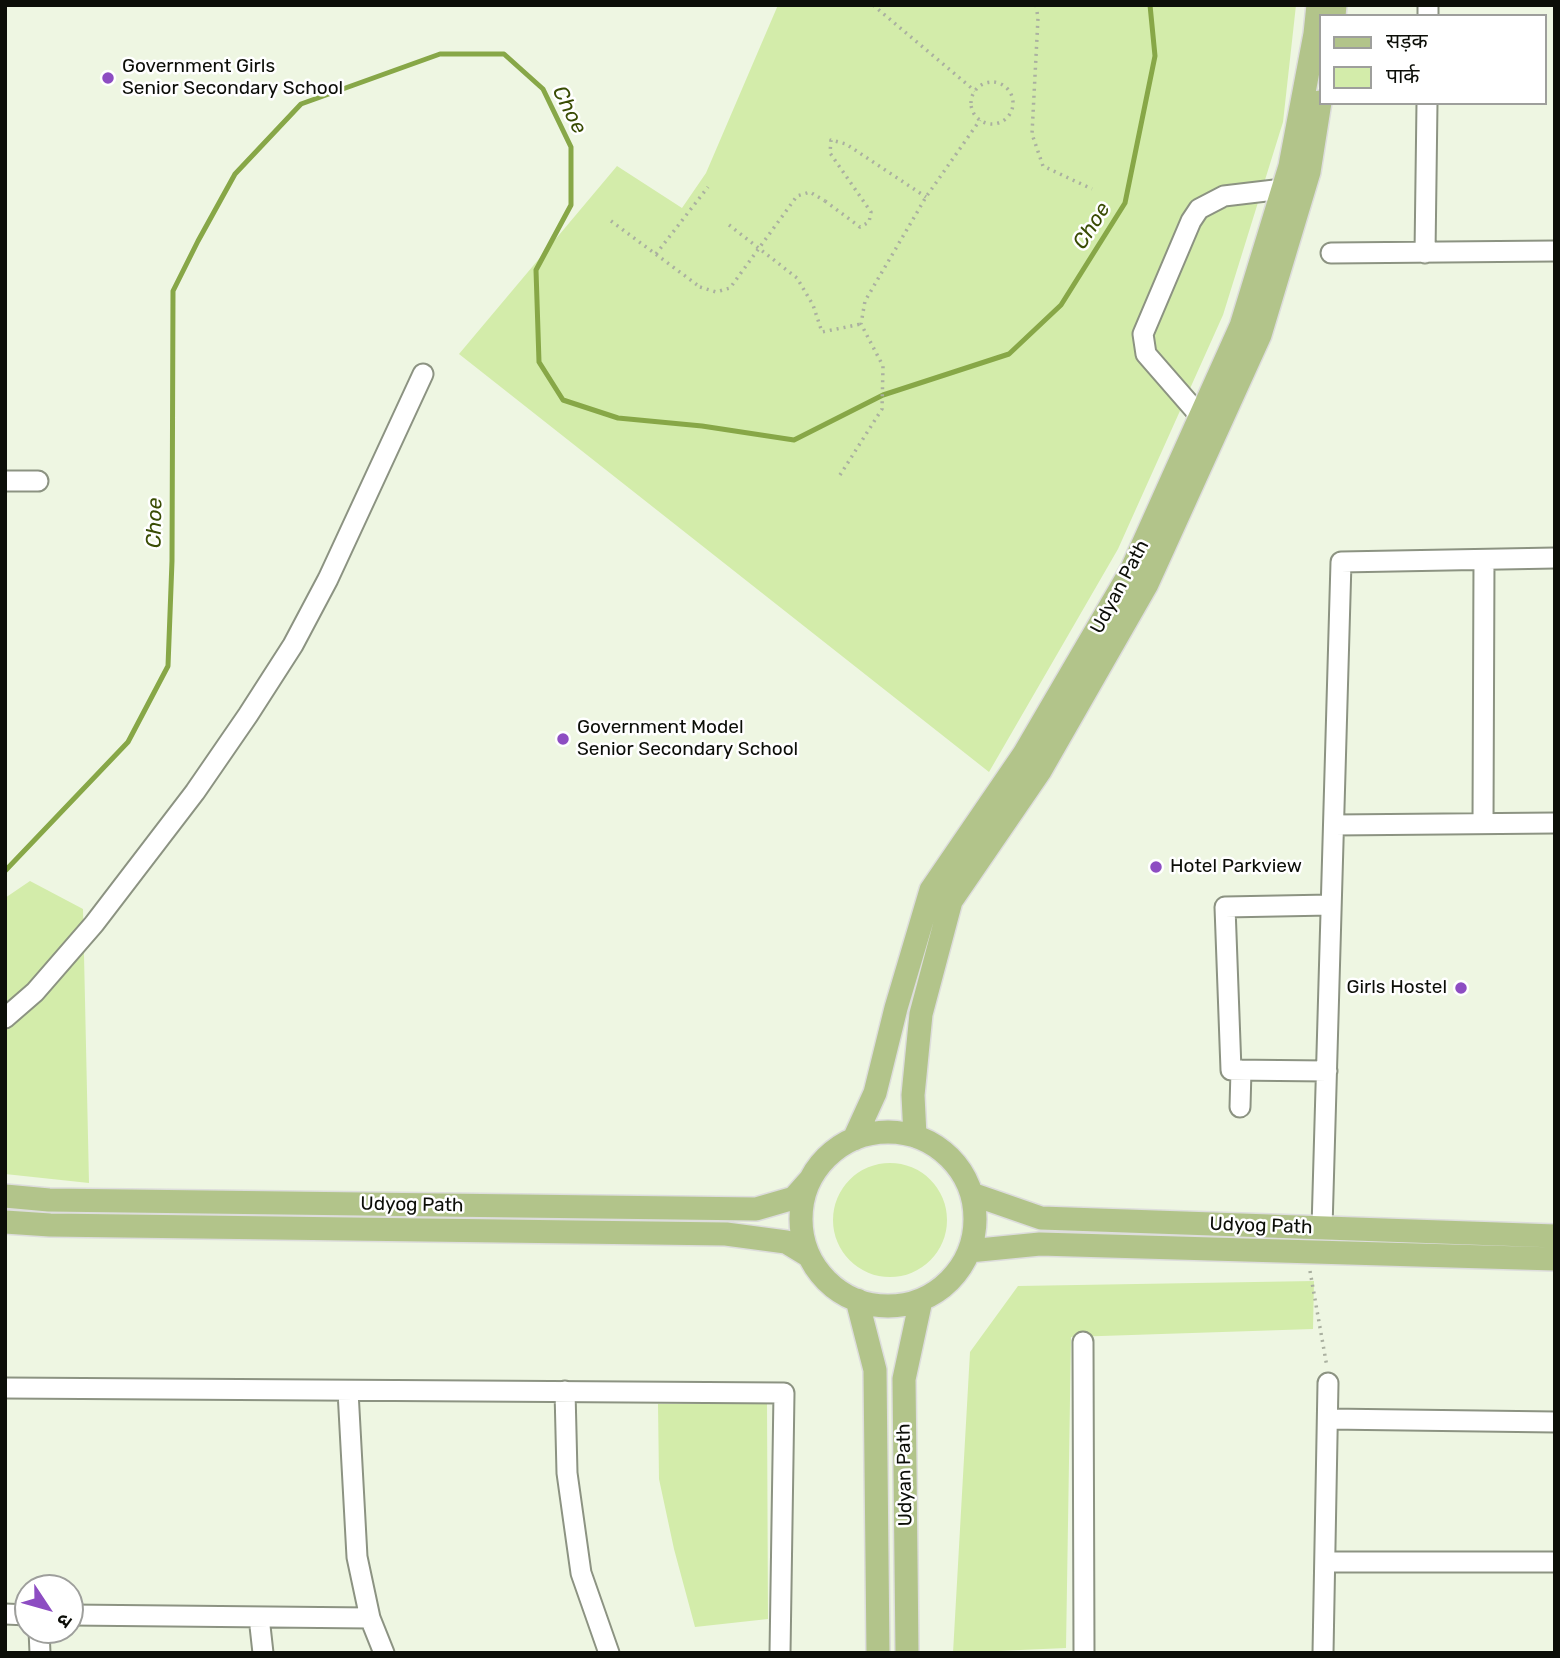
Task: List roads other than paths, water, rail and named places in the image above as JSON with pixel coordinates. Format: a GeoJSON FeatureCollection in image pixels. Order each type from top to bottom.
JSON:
{"type":"FeatureCollection","features":[{"type":"Feature","properties":{"kind":"main road","name":"Udyan Path"},"geometry":{"type":"LineString","coordinates":[[854,1139],[875,1093],[896,1008],[931,890],[1024,754],[1131,571],[1241,326],[1290,166],[1318,5]]}},
{"type":"Feature","properties":{"kind":"main road","name":"Udyan Path"},"geometry":{"type":"LineString","coordinates":[[915,1136],[913,1095],[921,1014],[951,901],[1040,771],[1147,584],[1260,335],[1309,172],[1320,105]]}},
{"type":"Feature","properties":{"kind":"main road"},"geometry":{"type":"LineString","coordinates":[[884,1132],[915,1136],[934,1144],[963,1174],[972,1194],[975,1223],[969,1251],[955,1275],[920,1300],[889,1306],[857,1300],[834,1287],[809,1256],[801,1218],[803,1199],[810,1180],[833,1151],[854,1139],[884,1132]]}},
{"type":"Feature","properties":{"kind":"main road","name":"Udyog Path"},"geometry":{"type":"LineString","coordinates":[[5,1196],[49,1200],[756,1209],[794,1198],[810,1180]]}},
{"type":"Feature","properties":{"kind":"main road","name":"Udyog Path"},"geometry":{"type":"LineString","coordinates":[[972,1194],[1041,1218],[1555,1236]]}},
{"type":"Feature","properties":{"kind":"main road","name":"Udyog Path"},"geometry":{"type":"LineString","coordinates":[[5,1222],[726,1234],[786,1242],[809,1256]]}},
{"type":"Feature","properties":{"kind":"main road","name":"Udyog Path"},"geometry":{"type":"LineString","coordinates":[[969,1251],[1040,1244],[1555,1259]]}},
{"type":"Feature","properties":{"kind":"main road","name":"Udyan Path"},"geometry":{"type":"LineString","coordinates":[[857,1300],[875,1370],[878,1653]]}},
{"type":"Feature","properties":{"kind":"main road","name":"Udyan Path"},"geometry":{"type":"LineString","coordinates":[[907,1653],[904,1379],[920,1300]]}},
{"type":"Feature","properties":{"kind":"street"},"geometry":{"type":"LineString","coordinates":[[1425,253],[1427,105]]}},
{"type":"Feature","properties":{"kind":"street"},"geometry":{"type":"LineString","coordinates":[[1200,416],[1146,354],[1143,334],[1191,221],[1199,209],[1224,196],[1283,189]]}},
{"type":"Feature","properties":{"kind":"street"},"geometry":{"type":"LineString","coordinates":[[1331,253],[1555,251]]}},
{"type":"Feature","properties":{"kind":"street"},"geometry":{"type":"LineString","coordinates":[[5,1017],[35,992],[94,924],[195,792],[248,715],[293,645],[328,579],[423,374]]}},
{"type":"Feature","properties":{"kind":"street"},"geometry":{"type":"LineString","coordinates":[[5,481],[38,481]]}},
{"type":"Feature","properties":{"kind":"street"},"geometry":{"type":"LineString","coordinates":[[1322,1228],[1341,562],[1555,558]]}},
{"type":"Feature","properties":{"kind":"street"},"geometry":{"type":"LineString","coordinates":[[1483,823],[1484,559]]}},
{"type":"Feature","properties":{"kind":"street"},"geometry":{"type":"LineString","coordinates":[[1335,825],[1555,823]]}},
{"type":"Feature","properties":{"kind":"street"},"geometry":{"type":"LineString","coordinates":[[1327,1070],[1231,1070],[1225,907],[1330,905]]}},
{"type":"Feature","properties":{"kind":"street"},"geometry":{"type":"LineString","coordinates":[[1240,1107],[1241,1070]]}},
{"type":"Feature","properties":{"kind":"street"},"geometry":{"type":"LineString","coordinates":[[1083,1342],[1084,1653]]}},
{"type":"Feature","properties":{"kind":"street"},"geometry":{"type":"LineString","coordinates":[[1324,1653],[1328,1384]]}},
{"type":"Feature","properties":{"kind":"street"},"geometry":{"type":"LineString","coordinates":[[5,1388],[784,1393],[780,1653]]}},
{"type":"Feature","properties":{"kind":"street"},"geometry":{"type":"LineString","coordinates":[[348,1391],[357,1557],[370,1618],[384,1653]]}},
{"type":"Feature","properties":{"kind":"street"},"geometry":{"type":"LineString","coordinates":[[565,1391],[567,1473],[581,1573],[609,1653]]}},
{"type":"Feature","properties":{"kind":"street"},"geometry":{"type":"LineString","coordinates":[[1329,1419],[1555,1422]]}},
{"type":"Feature","properties":{"kind":"street"},"geometry":{"type":"LineString","coordinates":[[1326,1562],[1555,1562]]}},
{"type":"Feature","properties":{"kind":"street"},"geometry":{"type":"LineString","coordinates":[[84,1615],[370,1618]]}},
{"type":"Feature","properties":{"kind":"street"},"geometry":{"type":"LineString","coordinates":[[259,1617],[263,1653]]}},
{"type":"Feature","properties":{"kind":"waterway","name":"Choe"},"geometry":{"type":"LineString","coordinates":[[5,871],[128,742],[168,666],[172,561],[173,291],[235,174],[301,104],[440,54],[504,54],[543,89],[571,147],[571,205],[536,270],[539,362],[563,400],[618,418],[702,426],[794,440],[883,395],[1009,354],[1061,305],[1125,203],[1155,56],[1150,5]]}},
{"type":"Feature","properties":{"kind":"place","name":"Government Girls Senior Secondary School"},"geometry":{"type":"Point","coordinates":[108,78]}},
{"type":"Feature","properties":{"kind":"place","name":"Government Model Senior Secondary School"},"geometry":{"type":"Point","coordinates":[563,739]}},
{"type":"Feature","properties":{"kind":"place","name":"Hotel Parkview"},"geometry":{"type":"Point","coordinates":[1156,867]}},
{"type":"Feature","properties":{"kind":"place","name":"Girls Hostel"},"geometry":{"type":"Point","coordinates":[1461,988]}}]}
